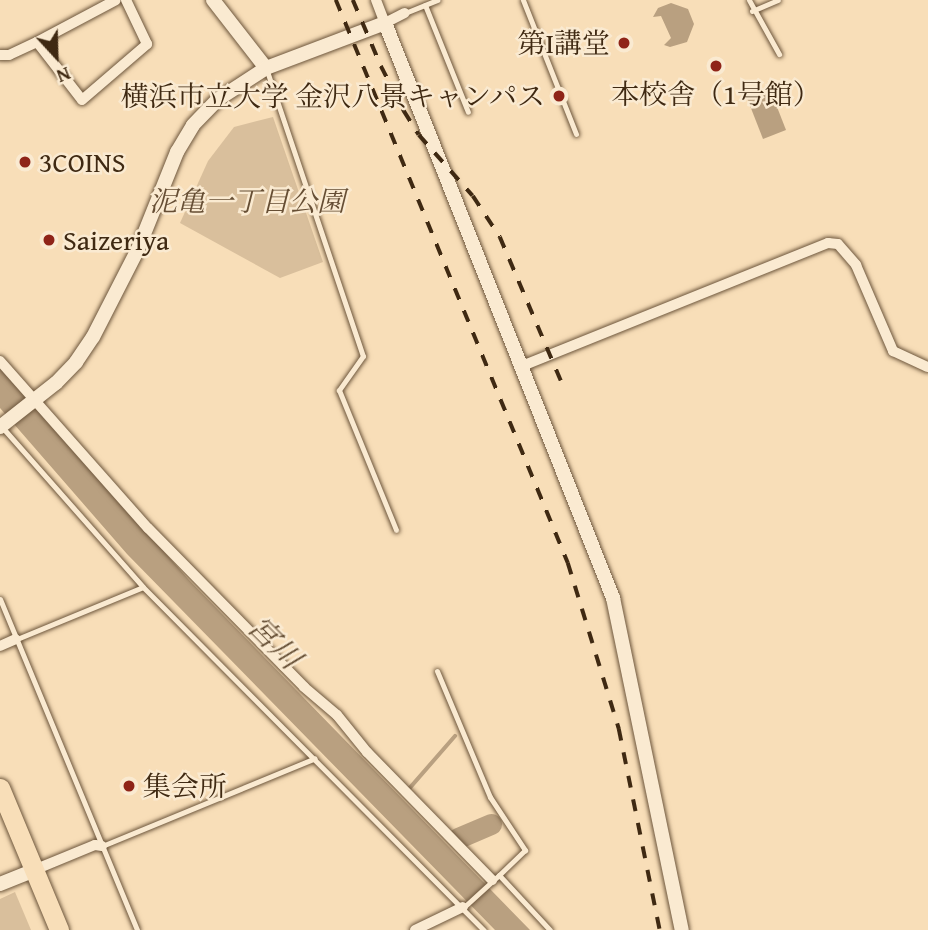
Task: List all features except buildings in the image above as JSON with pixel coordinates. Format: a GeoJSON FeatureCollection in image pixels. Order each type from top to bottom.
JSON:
{"type":"FeatureCollection","features":[{"type":"Feature","properties":{"kind":"highway"},"geometry":{"type":"LineString","coordinates":[[0,788],[45,930]]}},
{"type":"Feature","properties":{"kind":"highway"},"geometry":{"type":"LineString","coordinates":[[0,822],[59,930]]}},
{"type":"Feature","properties":{"kind":"street"},"geometry":{"type":"LineString","coordinates":[[0,55],[9,55],[37,42],[116,0]]}},
{"type":"Feature","properties":{"kind":"street"},"geometry":{"type":"LineString","coordinates":[[37,42],[82,100],[148,44],[126,0]]}},
{"type":"Feature","properties":{"kind":"street"},"geometry":{"type":"LineString","coordinates":[[213,0],[266,68]]}},
{"type":"Feature","properties":{"kind":"street"},"geometry":{"type":"LineString","coordinates":[[376,0],[613,598],[682,930]]}},
{"type":"Feature","properties":{"kind":"street"},"geometry":{"type":"LineString","coordinates":[[4,425],[76,362],[93,337],[138,249],[177,152],[193,125],[216,100],[266,68],[405,13]]}},
{"type":"Feature","properties":{"kind":"street"},"geometry":{"type":"LineString","coordinates":[[522,366],[828,243],[838,244],[856,265],[893,351],[928,367]]}},
{"type":"Feature","properties":{"kind":"street"},"geometry":{"type":"LineString","coordinates":[[0,361],[148,528],[304,687],[337,715],[367,752],[494,879]]}},
{"type":"Feature","properties":{"kind":"street"},"geometry":{"type":"LineString","coordinates":[[0,646],[16,639]]}},
{"type":"Feature","properties":{"kind":"street"},"geometry":{"type":"LineString","coordinates":[[0,884],[95,845],[102,846]]}},
{"type":"Feature","properties":{"kind":"street"},"geometry":{"type":"LineString","coordinates":[[415,930],[466,905]]}},
{"type":"Feature","properties":{"kind":"lane"},"geometry":{"type":"LineString","coordinates":[[405,13],[437,0]]}},
{"type":"Feature","properties":{"kind":"lane"},"geometry":{"type":"LineString","coordinates":[[523,0],[576,134]]}},
{"type":"Feature","properties":{"kind":"lane"},"geometry":{"type":"LineString","coordinates":[[749,0],[752,11],[779,54]]}},
{"type":"Feature","properties":{"kind":"lane"},"geometry":{"type":"LineString","coordinates":[[752,11],[778,0]]}},
{"type":"Feature","properties":{"kind":"lane"},"geometry":{"type":"LineString","coordinates":[[425,5],[468,112]]}},
{"type":"Feature","properties":{"kind":"lane"},"geometry":{"type":"LineString","coordinates":[[266,68],[363,356],[339,390],[396,530]]}},
{"type":"Feature","properties":{"kind":"lane"},"geometry":{"type":"LineString","coordinates":[[4,425],[143,587],[466,905],[484,930]]}},
{"type":"Feature","properties":{"kind":"lane"},"geometry":{"type":"LineString","coordinates":[[16,639],[143,587]]}},
{"type":"Feature","properties":{"kind":"lane"},"geometry":{"type":"LineString","coordinates":[[0,599],[137,930]]}},
{"type":"Feature","properties":{"kind":"lane"},"geometry":{"type":"LineString","coordinates":[[437,671],[490,797],[525,850],[466,905]]}},
{"type":"Feature","properties":{"kind":"lane"},"geometry":{"type":"LineString","coordinates":[[102,846],[315,758]]}},
{"type":"Feature","properties":{"kind":"lane"},"geometry":{"type":"LineString","coordinates":[[494,879],[550,930]]}},
{"type":"Feature","properties":{"kind":"green space","name":"泥亀一丁目公園"},"geometry":{"type":"Polygon","coordinates":[[[273,117],[323,262],[280,278],[180,223],[208,161],[234,127],[273,117]]]}},
{"type":"Feature","properties":{"kind":"green space"},"geometry":{"type":"Polygon","coordinates":[[[15,892],[31,930],[0,930],[0,899],[15,892]]]}},
{"type":"Feature","properties":{"kind":"shaded area"},"geometry":{"type":"Polygon","coordinates":[[[671,3],[688,9],[694,24],[687,42],[670,47],[664,45],[671,38],[661,16],[653,17],[658,8],[671,3]]]}},
{"type":"Feature","properties":{"kind":"shaded area"},"geometry":{"type":"Polygon","coordinates":[[[770,89],[786,130],[763,139],[747,98],[770,89]]]}},
{"type":"Feature","properties":{"kind":"shaded area"},"geometry":{"type":"Polygon","coordinates":[[[0,365],[189,580],[530,930],[495,930],[127,554],[0,408],[0,365]]]}},
{"type":"Feature","properties":{"kind":"waterway"},"geometry":{"type":"LineString","coordinates":[[409,789],[455,736]]}},
{"type":"Feature","properties":{"kind":"waterway"},"geometry":{"type":"LineString","coordinates":[[458,838],[491,824]]}},
{"type":"Feature","properties":{"kind":"railway"},"geometry":{"type":"LineString","coordinates":[[336,0],[568,563],[619,729],[660,930]]}},
{"type":"Feature","properties":{"kind":"railway"},"geometry":{"type":"LineString","coordinates":[[353,0],[381,66],[404,111],[419,135],[473,196],[500,237],[561,381]]}},
{"type":"Feature","properties":{"kind":"place","name":"第Ⅰ講堂"},"geometry":{"type":"Point","coordinates":[624,43]}},
{"type":"Feature","properties":{"kind":"place","name":"本校舎（1号館）"},"geometry":{"type":"Point","coordinates":[716,66]}},
{"type":"Feature","properties":{"kind":"place","name":"横浜市立大学 金沢八景キャンパス"},"geometry":{"type":"Point","coordinates":[559,96]}},
{"type":"Feature","properties":{"kind":"place","name":"3COINS"},"geometry":{"type":"Point","coordinates":[25,162]}},
{"type":"Feature","properties":{"kind":"place","name":"Saizeriya"},"geometry":{"type":"Point","coordinates":[49,240]}},
{"type":"Feature","properties":{"kind":"place","name":"集会所"},"geometry":{"type":"Point","coordinates":[129,786]}},
{"type":"Feature","properties":{"kind":"water label","name":"宮川"},"geometry":{"type":"Point","coordinates":[275,642]}}]}
